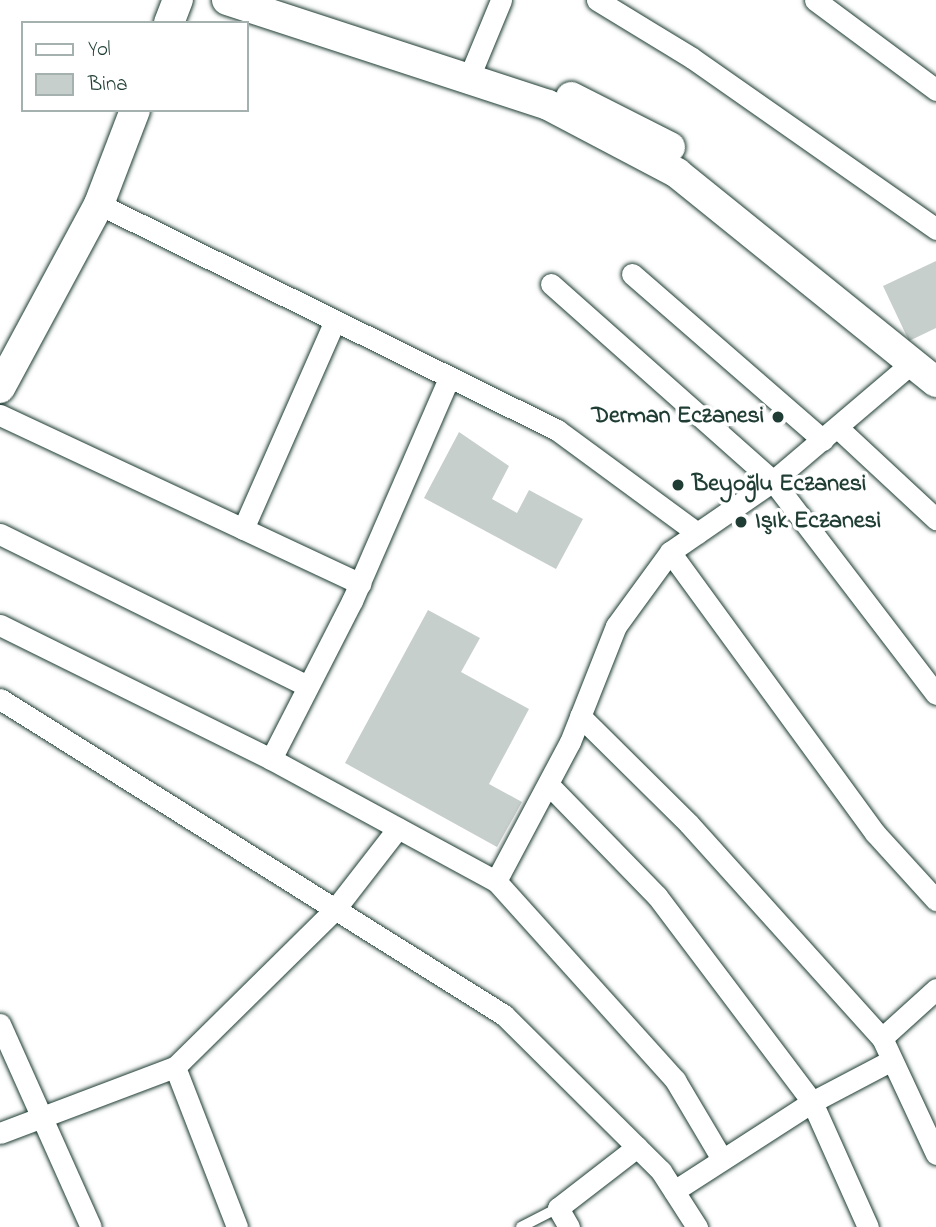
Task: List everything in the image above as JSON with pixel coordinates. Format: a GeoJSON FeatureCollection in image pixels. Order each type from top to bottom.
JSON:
{"type":"FeatureCollection","features":[{"type":"Feature","properties":{"kind":"main road"},"geometry":{"type":"LineString","coordinates":[[170,21],[178,0]]}},
{"type":"Feature","properties":{"kind":"main road"},"geometry":{"type":"LineString","coordinates":[[227,0],[470,75],[548,105],[677,173],[925,356],[936,382]]}},
{"type":"Feature","properties":{"kind":"main road"},"geometry":{"type":"LineString","coordinates":[[0,388],[99,204],[134,112]]}},
{"type":"Feature","properties":{"kind":"street"},"geometry":{"type":"LineString","coordinates":[[470,75],[501,0]]}},
{"type":"Feature","properties":{"kind":"street"},"geometry":{"type":"LineString","coordinates":[[597,0],[692,58],[936,229]]}},
{"type":"Feature","properties":{"kind":"street"},"geometry":{"type":"LineString","coordinates":[[815,0],[936,90]]}},
{"type":"Feature","properties":{"kind":"street"},"geometry":{"type":"LineString","coordinates":[[99,204],[449,380],[556,430],[697,533]]}},
{"type":"Feature","properties":{"kind":"street"},"geometry":{"type":"LineString","coordinates":[[632,274],[936,519]]}},
{"type":"Feature","properties":{"kind":"street"},"geometry":{"type":"LineString","coordinates":[[551,284],[773,481],[936,694]]}},
{"type":"Feature","properties":{"kind":"street"},"geometry":{"type":"LineString","coordinates":[[243,529],[334,323]]}},
{"type":"Feature","properties":{"kind":"street"},"geometry":{"type":"LineString","coordinates":[[496,881],[548,784],[580,716],[616,626],[670,552],[773,481],[925,356]]}},
{"type":"Feature","properties":{"kind":"street"},"geometry":{"type":"LineString","coordinates":[[271,759],[360,584],[449,380]]}},
{"type":"Feature","properties":{"kind":"street"},"geometry":{"type":"LineString","coordinates":[[0,415],[360,584]]}},
{"type":"Feature","properties":{"kind":"street"},"geometry":{"type":"LineString","coordinates":[[0,534],[308,686]]}},
{"type":"Feature","properties":{"kind":"street"},"geometry":{"type":"LineString","coordinates":[[670,552],[874,833],[936,900]]}},
{"type":"Feature","properties":{"kind":"street"},"geometry":{"type":"LineString","coordinates":[[0,625],[271,759],[496,881],[675,1080],[722,1159]]}},
{"type":"Feature","properties":{"kind":"street"},"geometry":{"type":"LineString","coordinates":[[0,699],[504,1015],[637,1147],[674,1191],[697,1227]]}},
{"type":"Feature","properties":{"kind":"street"},"geometry":{"type":"LineString","coordinates":[[580,716],[689,824],[882,1038],[936,1154]]}},
{"type":"Feature","properties":{"kind":"street"},"geometry":{"type":"LineString","coordinates":[[548,784],[657,896],[812,1102],[868,1227]]}},
{"type":"Feature","properties":{"kind":"street"},"geometry":{"type":"LineString","coordinates":[[0,1133],[175,1068],[336,908],[398,828]]}},
{"type":"Feature","properties":{"kind":"street"},"geometry":{"type":"LineString","coordinates":[[882,1038],[936,989]]}},
{"type":"Feature","properties":{"kind":"street"},"geometry":{"type":"LineString","coordinates":[[0,1024],[37,1119],[91,1227]]}},
{"type":"Feature","properties":{"kind":"street"},"geometry":{"type":"LineString","coordinates":[[674,1191],[812,1102],[892,1060]]}},
{"type":"Feature","properties":{"kind":"street"},"geometry":{"type":"LineString","coordinates":[[175,1068],[237,1227]]}},
{"type":"Feature","properties":{"kind":"street"},"geometry":{"type":"LineString","coordinates":[[569,1227],[558,1208],[637,1147]]}},
{"type":"Feature","properties":{"kind":"lane"},"geometry":{"type":"LineString","coordinates":[[521,1227],[558,1208]]}},
{"type":"Feature","properties":{"kind":"building"},"geometry":{"type":"Polygon","coordinates":[[[936,261],[936,328],[909,341],[883,286],[936,261]]]}},
{"type":"Feature","properties":{"kind":"building"},"geometry":{"type":"Polygon","coordinates":[[[459,432],[509,466],[492,499],[517,513],[529,490],[583,519],[556,569],[424,498],[459,432]]]}},
{"type":"Feature","properties":{"kind":"building"},"geometry":{"type":"Polygon","coordinates":[[[428,610],[480,638],[461,672],[529,709],[489,784],[522,802],[497,847],[345,763],[428,610]]]}},
{"type":"Feature","properties":{"kind":"place","name":"Derman Eczanesi"},"geometry":{"type":"Point","coordinates":[778,417]}},
{"type":"Feature","properties":{"kind":"place","name":"Beyoğlu Eczanesi"},"geometry":{"type":"Point","coordinates":[678,485]}},
{"type":"Feature","properties":{"kind":"place","name":"Işık Eczanesi"},"geometry":{"type":"Point","coordinates":[741,522]}}]}
